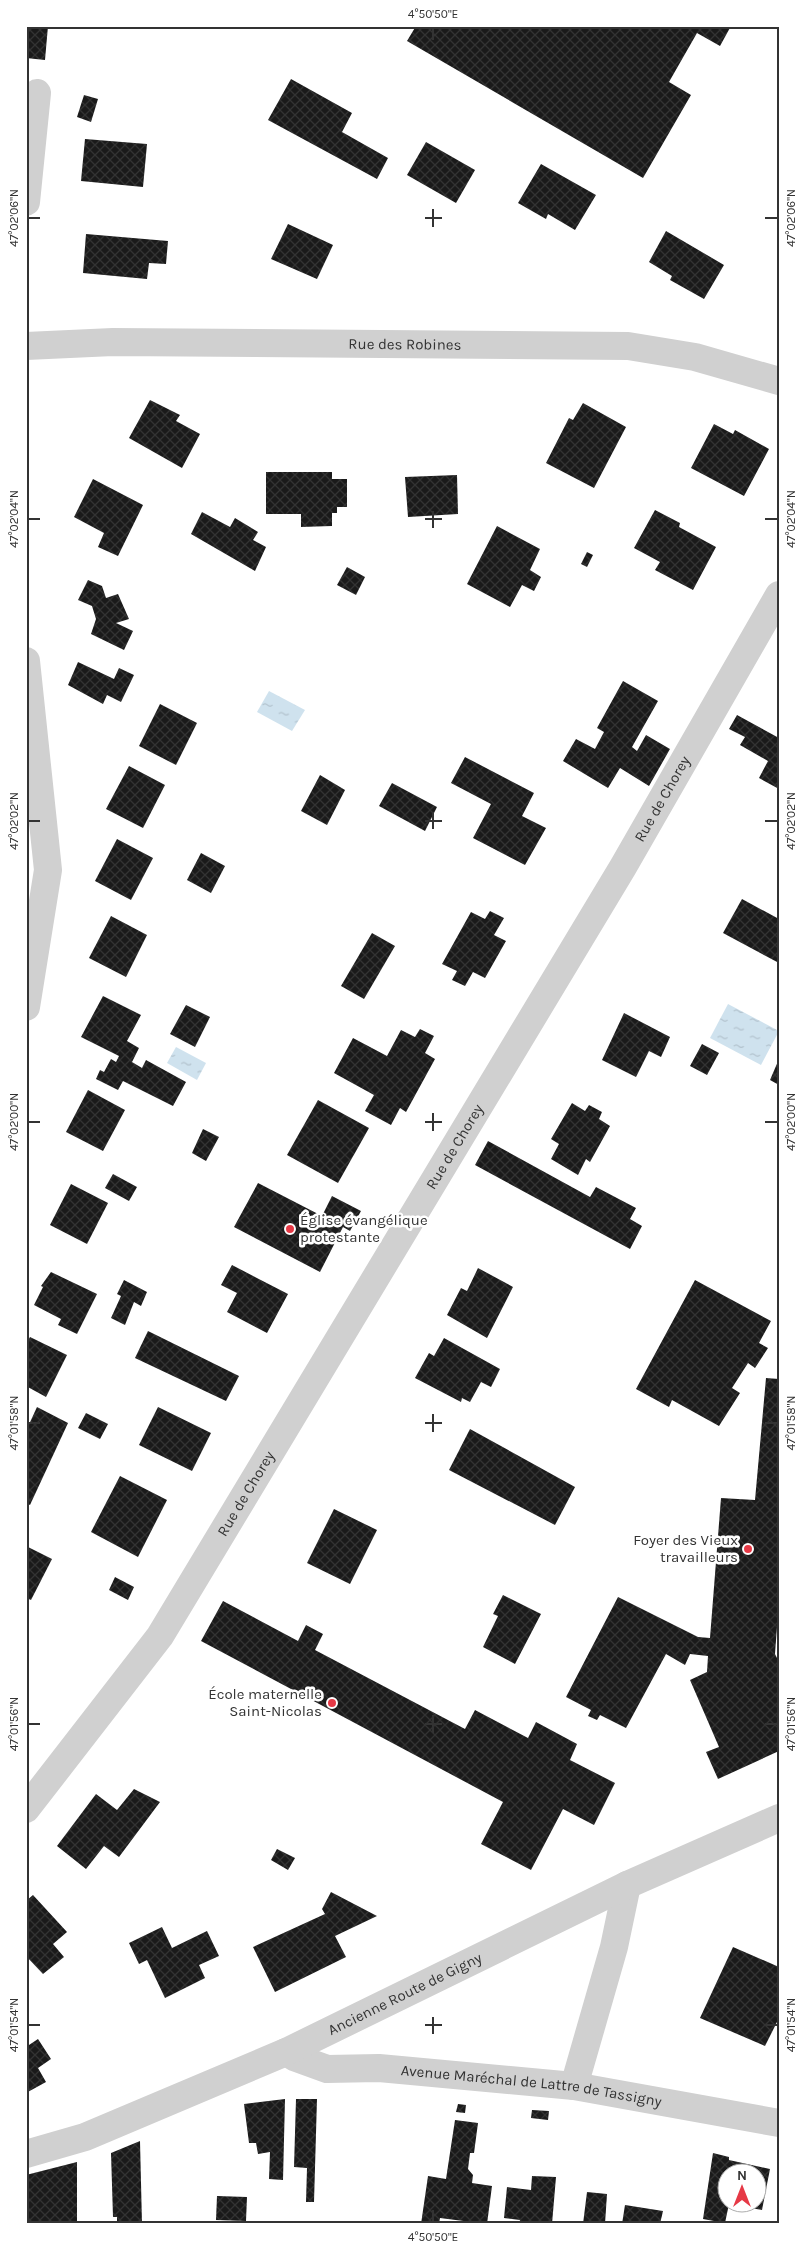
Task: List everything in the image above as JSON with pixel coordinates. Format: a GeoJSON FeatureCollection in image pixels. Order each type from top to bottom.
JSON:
{"type":"FeatureCollection","features":[{"type":"Feature","properties":{"kind":"street"},"geometry":{"type":"LineString","coordinates":[[26,202],[37,94]]}},
{"type":"Feature","properties":{"kind":"street","name":"Rue des Robines"},"geometry":{"type":"LineString","coordinates":[[26,346],[113,342],[628,346],[695,358],[779,381]]}},
{"type":"Feature","properties":{"kind":"street","name":"Rue de Chorey"},"geometry":{"type":"LineString","coordinates":[[26,1809],[160,1636],[623,867],[779,595]]}},
{"type":"Feature","properties":{"kind":"street"},"geometry":{"type":"LineString","coordinates":[[26,661],[48,870],[26,1007]]}},
{"type":"Feature","properties":{"kind":"street","name":"Ancienne Route de Gigny"},"geometry":{"type":"LineString","coordinates":[[26,2154],[85,2137],[286,2052],[627,1885],[779,1818]]}},
{"type":"Feature","properties":{"kind":"street"},"geometry":{"type":"LineString","coordinates":[[574,2086],[614,1947],[627,1885]]}},
{"type":"Feature","properties":{"kind":"street","name":"Avenue Maréchal de Lattre de Tassigny"},"geometry":{"type":"LineString","coordinates":[[286,2052],[294,2057],[327,2068],[380,2068],[574,2086],[779,2123]]}},
{"type":"Feature","properties":{"kind":"water"},"geometry":{"type":"Polygon","coordinates":[[[269,691],[305,710],[292,731],[257,712],[269,691]]]}},
{"type":"Feature","properties":{"kind":"water"},"geometry":{"type":"Polygon","coordinates":[[[728,1004],[779,1031],[761,1065],[710,1038],[728,1004]]]}},
{"type":"Feature","properties":{"kind":"water"},"geometry":{"type":"Polygon","coordinates":[[[176,1047],[206,1063],[197,1080],[167,1063],[176,1047]]]}},
{"type":"Feature","properties":{"kind":"building"},"geometry":{"type":"Polygon","coordinates":[[[26,26],[48,26],[45,60],[26,58],[26,26]]]}},
{"type":"Feature","properties":{"kind":"building"},"geometry":{"type":"Polygon","coordinates":[[[416,26],[731,26],[720,46],[697,33],[669,82],[691,95],[643,178],[407,41],[416,26]]]}},
{"type":"Feature","properties":{"kind":"building"},"geometry":{"type":"Polygon","coordinates":[[[291,79],[352,113],[342,132],[388,158],[377,179],[268,120],[291,79]]]}},
{"type":"Feature","properties":{"kind":"building"},"geometry":{"type":"Polygon","coordinates":[[[84,95],[98,99],[91,122],[77,117],[84,95]]]}},
{"type":"Feature","properties":{"kind":"building"},"geometry":{"type":"Polygon","coordinates":[[[85,139],[147,144],[143,187],[81,181],[85,139]]]}},
{"type":"Feature","properties":{"kind":"building"},"geometry":{"type":"Polygon","coordinates":[[[426,142],[475,170],[456,203],[407,175],[426,142]]]}},
{"type":"Feature","properties":{"kind":"building"},"geometry":{"type":"Polygon","coordinates":[[[541,164],[596,195],[575,230],[548,214],[546,219],[518,203],[541,164]]]}},
{"type":"Feature","properties":{"kind":"building"},"geometry":{"type":"Polygon","coordinates":[[[288,224],[333,245],[317,279],[271,259],[288,224]]]}},
{"type":"Feature","properties":{"kind":"building"},"geometry":{"type":"Polygon","coordinates":[[[666,231],[724,265],[704,299],[670,280],[672,276],[649,262],[666,231]]]}},
{"type":"Feature","properties":{"kind":"building"},"geometry":{"type":"Polygon","coordinates":[[[86,234],[168,241],[166,264],[149,263],[147,279],[83,273],[86,234]]]}},
{"type":"Feature","properties":{"kind":"building"},"geometry":{"type":"Polygon","coordinates":[[[150,400],[180,415],[176,421],[200,434],[182,468],[129,438],[150,400]]]}},
{"type":"Feature","properties":{"kind":"building"},"geometry":{"type":"Polygon","coordinates":[[[583,403],[626,427],[594,488],[546,463],[569,418],[573,420],[583,403]]]}},
{"type":"Feature","properties":{"kind":"building"},"geometry":{"type":"Polygon","coordinates":[[[714,424],[733,434],[735,430],[769,449],[744,496],[691,468],[714,424]]]}},
{"type":"Feature","properties":{"kind":"building"},"geometry":{"type":"Polygon","coordinates":[[[266,472],[332,472],[332,479],[347,479],[347,507],[337,507],[337,513],[332,513],[332,526],[301,527],[301,514],[266,514],[266,472]]]}},
{"type":"Feature","properties":{"kind":"building"},"geometry":{"type":"Polygon","coordinates":[[[457,475],[458,514],[408,517],[405,477],[457,475]]]}},
{"type":"Feature","properties":{"kind":"building"},"geometry":{"type":"Polygon","coordinates":[[[93,479],[143,505],[118,556],[98,547],[104,533],[74,517],[93,479]]]}},
{"type":"Feature","properties":{"kind":"building"},"geometry":{"type":"Polygon","coordinates":[[[655,510],[680,523],[679,527],[716,547],[693,590],[655,570],[660,562],[634,548],[655,510]]]}},
{"type":"Feature","properties":{"kind":"building"},"geometry":{"type":"Polygon","coordinates":[[[202,512],[230,527],[235,518],[258,532],[253,540],[266,547],[255,571],[191,534],[202,512]]]}},
{"type":"Feature","properties":{"kind":"building"},"geometry":{"type":"Polygon","coordinates":[[[497,526],[540,549],[530,570],[541,577],[534,591],[522,585],[510,607],[467,584],[497,526]]]}},
{"type":"Feature","properties":{"kind":"building"},"geometry":{"type":"Polygon","coordinates":[[[587,552],[593,555],[587,567],[581,564],[587,552]]]}},
{"type":"Feature","properties":{"kind":"building"},"geometry":{"type":"Polygon","coordinates":[[[347,567],[365,577],[356,595],[337,585],[347,567]]]}},
{"type":"Feature","properties":{"kind":"building"},"geometry":{"type":"Polygon","coordinates":[[[88,580],[102,586],[106,598],[118,594],[129,619],[116,623],[133,631],[124,650],[91,634],[96,619],[92,606],[78,600],[88,580]]]}},
{"type":"Feature","properties":{"kind":"building"},"geometry":{"type":"Polygon","coordinates":[[[78,662],[114,679],[119,668],[134,675],[121,702],[107,695],[103,704],[68,685],[78,662]]]}},
{"type":"Feature","properties":{"kind":"building"},"geometry":{"type":"Polygon","coordinates":[[[623,681],[658,701],[632,747],[637,751],[646,735],[670,749],[649,786],[620,768],[608,788],[563,761],[576,739],[595,749],[604,732],[597,728],[623,681]]]}},
{"type":"Feature","properties":{"kind":"building"},"geometry":{"type":"Polygon","coordinates":[[[160,704],[197,723],[176,765],[139,746],[160,704]]]}},
{"type":"Feature","properties":{"kind":"building"},"geometry":{"type":"Polygon","coordinates":[[[737,715],[779,738],[779,789],[759,778],[768,761],[740,745],[745,737],[729,729],[737,715]]]}},
{"type":"Feature","properties":{"kind":"building"},"geometry":{"type":"Polygon","coordinates":[[[465,757],[534,793],[522,816],[546,828],[525,865],[473,838],[491,804],[451,783],[465,757]]]}},
{"type":"Feature","properties":{"kind":"building"},"geometry":{"type":"Polygon","coordinates":[[[129,766],[165,785],[143,828],[106,809],[129,766]]]}},
{"type":"Feature","properties":{"kind":"building"},"geometry":{"type":"Polygon","coordinates":[[[320,775],[345,790],[327,825],[301,811],[320,775]]]}},
{"type":"Feature","properties":{"kind":"building"},"geometry":{"type":"Polygon","coordinates":[[[392,783],[437,807],[425,831],[379,806],[392,783]]]}},
{"type":"Feature","properties":{"kind":"building"},"geometry":{"type":"Polygon","coordinates":[[[117,839],[153,858],[131,900],[95,881],[117,839]]]}},
{"type":"Feature","properties":{"kind":"building"},"geometry":{"type":"Polygon","coordinates":[[[201,853],[225,866],[211,893],[187,880],[201,853]]]}},
{"type":"Feature","properties":{"kind":"building"},"geometry":{"type":"Polygon","coordinates":[[[742,899],[779,919],[779,963],[723,933],[742,899]]]}},
{"type":"Feature","properties":{"kind":"building"},"geometry":{"type":"Polygon","coordinates":[[[490,911],[504,918],[494,935],[506,941],[485,978],[473,972],[465,986],[452,980],[457,971],[442,964],[471,912],[485,919],[490,911]]]}},
{"type":"Feature","properties":{"kind":"building"},"geometry":{"type":"Polygon","coordinates":[[[111,916],[147,935],[126,977],[89,958],[111,916]]]}},
{"type":"Feature","properties":{"kind":"building"},"geometry":{"type":"Polygon","coordinates":[[[372,933],[395,946],[364,999],[341,986],[372,933]]]}},
{"type":"Feature","properties":{"kind":"building"},"geometry":{"type":"Polygon","coordinates":[[[103,996],[141,1015],[127,1041],[139,1048],[132,1062],[142,1068],[146,1060],[186,1082],[173,1106],[123,1081],[118,1090],[96,1079],[100,1070],[104,1072],[111,1059],[116,1062],[119,1056],[81,1037],[103,996]]]}},
{"type":"Feature","properties":{"kind":"building"},"geometry":{"type":"Polygon","coordinates":[[[186,1005],[210,1017],[195,1047],[170,1034],[186,1005]]]}},
{"type":"Feature","properties":{"kind":"building"},"geometry":{"type":"Polygon","coordinates":[[[624,1013],[670,1037],[661,1057],[649,1051],[636,1077],[602,1060],[624,1013]]]}},
{"type":"Feature","properties":{"kind":"building"},"geometry":{"type":"Polygon","coordinates":[[[420,1029],[434,1036],[425,1053],[435,1059],[406,1112],[400,1108],[391,1125],[365,1111],[374,1095],[334,1073],[353,1038],[387,1056],[401,1030],[415,1037],[420,1029]]]}},
{"type":"Feature","properties":{"kind":"building"},"geometry":{"type":"Polygon","coordinates":[[[702,1044],[719,1053],[707,1075],[690,1066],[702,1044]]]}},
{"type":"Feature","properties":{"kind":"building"},"geometry":{"type":"Polygon","coordinates":[[[779,1059],[779,1085],[770,1080],[779,1059]]]}},
{"type":"Feature","properties":{"kind":"building"},"geometry":{"type":"Polygon","coordinates":[[[88,1090],[125,1110],[103,1151],[66,1132],[88,1090]]]}},
{"type":"Feature","properties":{"kind":"building"},"geometry":{"type":"Polygon","coordinates":[[[318,1100],[369,1128],[338,1183],[287,1155],[318,1100]]]}},
{"type":"Feature","properties":{"kind":"building"},"geometry":{"type":"Polygon","coordinates":[[[572,1103],[585,1111],[589,1105],[602,1112],[599,1119],[610,1126],[590,1162],[586,1159],[578,1175],[551,1159],[559,1144],[551,1139],[572,1103]]]}},
{"type":"Feature","properties":{"kind":"building"},"geometry":{"type":"Polygon","coordinates":[[[203,1129],[219,1137],[206,1161],[192,1153],[203,1129]]]}},
{"type":"Feature","properties":{"kind":"building"},"geometry":{"type":"Polygon","coordinates":[[[488,1141],[590,1197],[596,1187],[636,1208],[630,1219],[642,1226],[630,1249],[475,1165],[488,1141]]]}},
{"type":"Feature","properties":{"kind":"building"},"geometry":{"type":"Polygon","coordinates":[[[113,1174],[137,1187],[129,1201],[105,1188],[113,1174]]]}},
{"type":"Feature","properties":{"kind":"building","name":"Église évangélique protestante"},"geometry":{"type":"Polygon","coordinates":[[[258,1183],[322,1216],[332,1196],[361,1211],[350,1231],[343,1227],[320,1272],[234,1227],[258,1183]]]}},
{"type":"Feature","properties":{"kind":"building"},"geometry":{"type":"Polygon","coordinates":[[[71,1184],[108,1203],[87,1244],[50,1225],[71,1184]]]}},
{"type":"Feature","properties":{"kind":"building"},"geometry":{"type":"Polygon","coordinates":[[[232,1265],[288,1294],[267,1333],[227,1312],[237,1293],[221,1285],[232,1265]]]}},
{"type":"Feature","properties":{"kind":"building"},"geometry":{"type":"Polygon","coordinates":[[[478,1268],[513,1287],[487,1338],[447,1315],[461,1288],[467,1291],[478,1268]]]}},
{"type":"Feature","properties":{"kind":"building"},"geometry":{"type":"Polygon","coordinates":[[[51,1272],[97,1294],[77,1334],[58,1325],[61,1319],[34,1305],[43,1287],[41,1286],[51,1272]]]}},
{"type":"Feature","properties":{"kind":"building"},"geometry":{"type":"Polygon","coordinates":[[[124,1280],[147,1292],[141,1306],[134,1302],[125,1325],[111,1318],[121,1296],[117,1294],[124,1280]]]}},
{"type":"Feature","properties":{"kind":"building"},"geometry":{"type":"Polygon","coordinates":[[[695,1280],[771,1321],[759,1343],[768,1348],[755,1368],[748,1363],[732,1388],[740,1393],[719,1426],[672,1400],[669,1407],[636,1389],[695,1280]]]}},
{"type":"Feature","properties":{"kind":"building"},"geometry":{"type":"Polygon","coordinates":[[[148,1331],[239,1376],[226,1401],[135,1358],[148,1331]]]}},
{"type":"Feature","properties":{"kind":"building"},"geometry":{"type":"Polygon","coordinates":[[[30,1337],[67,1355],[46,1397],[26,1386],[26,1344],[30,1337]]]}},
{"type":"Feature","properties":{"kind":"building"},"geometry":{"type":"Polygon","coordinates":[[[444,1338],[500,1369],[491,1387],[481,1382],[470,1402],[462,1398],[461,1402],[415,1378],[429,1353],[434,1356],[444,1338]]]}},
{"type":"Feature","properties":{"kind":"building","name":"Foyer des Vieux travailleurs"},"geometry":{"type":"Polygon","coordinates":[[[766,1378],[779,1379],[779,1600],[775,1654],[779,1662],[779,1751],[718,1779],[706,1752],[719,1747],[690,1680],[707,1672],[708,1656],[690,1654],[685,1665],[666,1654],[626,1728],[600,1715],[597,1720],[588,1716],[591,1710],[566,1697],[618,1597],[698,1637],[710,1638],[721,1498],[755,1500],[766,1378]]]}},
{"type":"Feature","properties":{"kind":"building"},"geometry":{"type":"Polygon","coordinates":[[[37,1407],[68,1423],[30,1505],[26,1503],[26,1431],[37,1407]]]}},
{"type":"Feature","properties":{"kind":"building"},"geometry":{"type":"Polygon","coordinates":[[[158,1407],[211,1433],[192,1471],[139,1445],[158,1407]]]}},
{"type":"Feature","properties":{"kind":"building"},"geometry":{"type":"Polygon","coordinates":[[[86,1413],[108,1424],[100,1439],[78,1428],[86,1413]]]}},
{"type":"Feature","properties":{"kind":"building"},"geometry":{"type":"Polygon","coordinates":[[[470,1429],[575,1487],[555,1525],[449,1470],[470,1429]]]}},
{"type":"Feature","properties":{"kind":"building"},"geometry":{"type":"Polygon","coordinates":[[[120,1476],[167,1500],[138,1557],[91,1532],[120,1476]]]}},
{"type":"Feature","properties":{"kind":"building"},"geometry":{"type":"Polygon","coordinates":[[[334,1509],[377,1530],[350,1584],[307,1563],[334,1509]]]}},
{"type":"Feature","properties":{"kind":"building"},"geometry":{"type":"Polygon","coordinates":[[[26,1546],[52,1559],[31,1600],[26,1598],[26,1546]]]}},
{"type":"Feature","properties":{"kind":"building"},"geometry":{"type":"Polygon","coordinates":[[[115,1577],[134,1587],[128,1600],[109,1590],[115,1577]]]}},
{"type":"Feature","properties":{"kind":"building"},"geometry":{"type":"Polygon","coordinates":[[[503,1595],[541,1614],[515,1664],[483,1647],[498,1616],[493,1614],[503,1595]]]}},
{"type":"Feature","properties":{"kind":"building"},"geometry":{"type":"Polygon","coordinates":[[[223,1601],[298,1641],[306,1625],[323,1634],[315,1650],[465,1729],[475,1710],[528,1738],[536,1722],[577,1744],[570,1760],[615,1783],[594,1825],[563,1809],[531,1870],[481,1844],[503,1802],[201,1641],[223,1601]]]}},
{"type":"Feature","properties":{"kind":"building"},"geometry":{"type":"Polygon","coordinates":[[[134,1789],[160,1802],[119,1857],[104,1846],[86,1869],[57,1846],[96,1794],[117,1810],[134,1789]]]}},
{"type":"Feature","properties":{"kind":"building"},"geometry":{"type":"Polygon","coordinates":[[[277,1849],[295,1858],[288,1870],[271,1860],[277,1849]]]}},
{"type":"Feature","properties":{"kind":"building"},"geometry":{"type":"Polygon","coordinates":[[[331,1892],[377,1916],[335,1936],[346,1957],[275,1992],[253,1947],[325,1914],[322,1909],[331,1892]]]}},
{"type":"Feature","properties":{"kind":"building"},"geometry":{"type":"Polygon","coordinates":[[[33,1895],[67,1932],[53,1944],[64,1957],[43,1974],[26,1956],[26,1901],[33,1895]]]}},
{"type":"Feature","properties":{"kind":"building"},"geometry":{"type":"Polygon","coordinates":[[[162,1927],[172,1948],[207,1931],[219,1956],[199,1965],[205,1978],[165,1998],[147,1960],[139,1964],[129,1943],[162,1927]]]}},
{"type":"Feature","properties":{"kind":"building"},"geometry":{"type":"Polygon","coordinates":[[[733,1947],[779,1967],[779,2018],[765,2046],[700,2018],[733,1947]]]}},
{"type":"Feature","properties":{"kind":"building"},"geometry":{"type":"Polygon","coordinates":[[[38,2039],[51,2059],[38,2068],[46,2082],[26,2093],[26,2047],[38,2039]]]}},
{"type":"Feature","properties":{"kind":"building"},"geometry":{"type":"Polygon","coordinates":[[[285,2099],[283,2180],[269,2179],[270,2152],[258,2154],[256,2143],[249,2143],[244,2104],[285,2099]]]}},
{"type":"Feature","properties":{"kind":"building"},"geometry":{"type":"Polygon","coordinates":[[[296,2099],[317,2099],[314,2202],[306,2202],[307,2168],[294,2167],[296,2099]]]}},
{"type":"Feature","properties":{"kind":"building"},"geometry":{"type":"Polygon","coordinates":[[[458,2104],[466,2105],[465,2113],[456,2112],[458,2104]]]}},
{"type":"Feature","properties":{"kind":"building"},"geometry":{"type":"Polygon","coordinates":[[[532,2110],[549,2111],[548,2120],[531,2118],[532,2110]]]}},
{"type":"Feature","properties":{"kind":"building"},"geometry":{"type":"Polygon","coordinates":[[[455,2120],[478,2123],[474,2153],[470,2153],[468,2169],[473,2175],[472,2183],[492,2186],[487,2224],[440,2218],[439,2224],[421,2224],[428,2176],[446,2179],[455,2120]]]}},
{"type":"Feature","properties":{"kind":"building"},"geometry":{"type":"Polygon","coordinates":[[[140,2141],[142,2224],[117,2224],[117,2217],[113,2217],[111,2153],[140,2141]]]}},
{"type":"Feature","properties":{"kind":"building"},"geometry":{"type":"Polygon","coordinates":[[[713,2153],[729,2157],[729,2160],[738,2162],[718,2162],[718,2212],[727,2212],[725,2223],[703,2219],[713,2153]]]}},
{"type":"Feature","properties":{"kind":"building"},"geometry":{"type":"Polygon","coordinates":[[[77,2162],[77,2224],[26,2224],[26,2175],[77,2162]]]}},
{"type":"Feature","properties":{"kind":"building"},"geometry":{"type":"Polygon","coordinates":[[[532,2176],[556,2177],[552,2224],[519,2224],[520,2220],[504,2218],[507,2187],[531,2190],[532,2176]]]}},
{"type":"Feature","properties":{"kind":"building"},"geometry":{"type":"Polygon","coordinates":[[[587,2192],[607,2194],[605,2224],[583,2224],[587,2192]]]}},
{"type":"Feature","properties":{"kind":"building"},"geometry":{"type":"Polygon","coordinates":[[[217,2196],[247,2197],[246,2221],[216,2220],[217,2196]]]}},
{"type":"Feature","properties":{"kind":"building"},"geometry":{"type":"Polygon","coordinates":[[[625,2205],[663,2211],[660,2224],[622,2224],[625,2205]]]}},
{"type":"Feature","properties":{"kind":"place","name":"Église évangélique protestante"},"geometry":{"type":"Point","coordinates":[290,1229]}},
{"type":"Feature","properties":{"kind":"place","name":"Foyer des Vieux travailleurs"},"geometry":{"type":"Point","coordinates":[748,1549]}},
{"type":"Feature","properties":{"kind":"place","name":"École maternelle Saint-Nicolas"},"geometry":{"type":"Point","coordinates":[332,1703]}}]}
